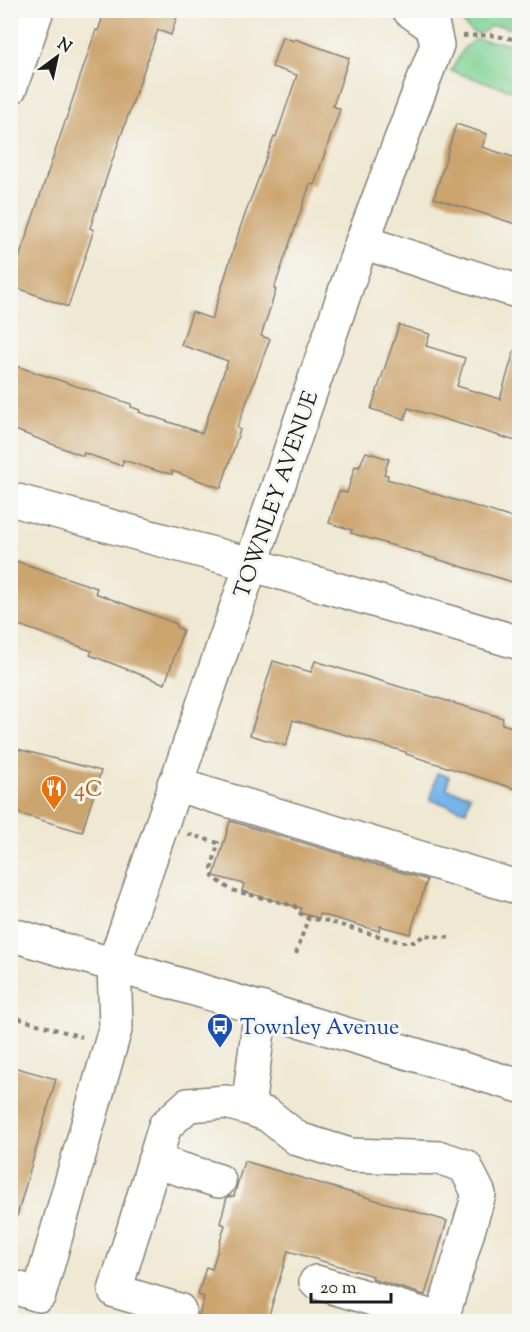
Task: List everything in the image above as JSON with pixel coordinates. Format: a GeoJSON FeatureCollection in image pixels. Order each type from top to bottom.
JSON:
{"type":"FeatureCollection","features":[{"type":"Feature","properties":{"kind":"street"},"geometry":{"type":"LineString","coordinates":[[10,88],[37,10]]}},
{"type":"Feature","properties":{"kind":"street","name":"TOWNLEY AVENUE"},"geometry":{"type":"LineString","coordinates":[[114,964],[174,784],[363,242],[437,45],[435,24]]}},
{"type":"Feature","properties":{"kind":"street"},"geometry":{"type":"LineString","coordinates":[[363,242],[519,292]]}},
{"type":"Feature","properties":{"kind":"street"},"geometry":{"type":"LineString","coordinates":[[10,499],[250,564],[519,643]]}},
{"type":"Feature","properties":{"kind":"street"},"geometry":{"type":"LineString","coordinates":[[174,784],[519,888]]}},
{"type":"Feature","properties":{"kind":"street"},"geometry":{"type":"LineString","coordinates":[[10,934],[519,1086]]}},
{"type":"Feature","properties":{"kind":"street"},"geometry":{"type":"LineString","coordinates":[[10,1286],[39,1295],[116,1026],[114,964]]}},
{"type":"Feature","properties":{"kind":"street"},"geometry":{"type":"LineString","coordinates":[[248,1108],[261,1008]]}},
{"type":"Feature","properties":{"kind":"street"},"geometry":{"type":"LineString","coordinates":[[179,1310],[115,1291],[165,1126],[188,1105],[226,1102],[248,1108],[268,1115],[298,1139],[350,1155],[441,1158],[465,1166],[479,1194],[441,1321],[316,1282]]}},
{"type":"Feature","properties":{"kind":"street"},"geometry":{"type":"LineString","coordinates":[[154,1161],[219,1181]]}},
{"type":"Feature","properties":{"kind":"path"},"geometry":{"type":"LineString","coordinates":[[435,24],[519,40]]}},
{"type":"Feature","properties":{"kind":"path"},"geometry":{"type":"LineString","coordinates":[[185,833],[218,843],[212,868],[213,877],[231,890],[295,906],[297,911],[308,917],[400,942],[414,942],[425,935],[450,938]]}},
{"type":"Feature","properties":{"kind":"path"},"geometry":{"type":"LineString","coordinates":[[296,954],[308,917]]}},
{"type":"Feature","properties":{"kind":"path"},"geometry":{"type":"LineString","coordinates":[[10,1016],[111,1045]]}},
{"type":"Feature","properties":{"kind":"green space"},"geometry":{"type":"Polygon","coordinates":[[[455,11],[519,11],[519,32],[502,26],[490,26],[485,31],[474,33],[455,11]]]}},
{"type":"Feature","properties":{"kind":"green space"},"geometry":{"type":"Polygon","coordinates":[[[476,39],[519,45],[519,93],[451,71],[464,48],[476,39]]]}},
{"type":"Feature","properties":{"kind":"water"},"geometry":{"type":"Polygon","coordinates":[[[437,773],[449,776],[447,789],[470,795],[466,811],[430,800],[437,773]]]}},
{"type":"Feature","properties":{"kind":"building"},"geometry":{"type":"Polygon","coordinates":[[[105,10],[179,10],[171,35],[158,30],[90,228],[94,230],[68,307],[10,285],[96,30],[98,31],[105,10]]]}},
{"type":"Feature","properties":{"kind":"building"},"geometry":{"type":"Polygon","coordinates":[[[282,37],[294,41],[295,39],[349,58],[333,106],[340,109],[314,185],[310,184],[274,289],[276,290],[261,336],[270,339],[237,428],[240,430],[221,488],[172,471],[172,474],[161,472],[123,460],[122,466],[84,453],[83,456],[10,428],[10,364],[131,404],[131,407],[140,410],[139,412],[202,433],[228,361],[181,345],[192,312],[212,319],[240,228],[274,137],[276,137],[297,75],[272,67],[282,37]]]}},
{"type":"Feature","properties":{"kind":"building"},"geometry":{"type":"Polygon","coordinates":[[[456,124],[487,134],[482,147],[519,159],[519,225],[434,198],[456,124]]]}},
{"type":"Feature","properties":{"kind":"building"},"geometry":{"type":"Polygon","coordinates":[[[399,325],[430,334],[426,346],[465,358],[457,386],[500,399],[514,351],[519,352],[519,442],[408,408],[405,419],[371,409],[399,325]]]}},
{"type":"Feature","properties":{"kind":"building"},"geometry":{"type":"Polygon","coordinates":[[[366,452],[389,459],[384,474],[388,475],[387,479],[519,520],[519,584],[351,533],[352,530],[329,523],[339,491],[347,493],[355,466],[359,467],[366,452]]]}},
{"type":"Feature","properties":{"kind":"building"},"geometry":{"type":"Polygon","coordinates":[[[10,559],[97,588],[95,593],[177,624],[176,627],[183,630],[165,684],[90,655],[92,651],[10,622],[10,559]]]}},
{"type":"Feature","properties":{"kind":"building"},"geometry":{"type":"Polygon","coordinates":[[[273,661],[311,672],[315,661],[503,718],[502,724],[519,729],[519,790],[406,754],[406,752],[293,720],[286,746],[250,735],[273,661]]]}},
{"type":"Feature","properties":{"kind":"building"},"geometry":{"type":"Polygon","coordinates":[[[10,747],[101,771],[82,832],[10,811],[10,747]]]}},
{"type":"Feature","properties":{"kind":"building"},"geometry":{"type":"Polygon","coordinates":[[[230,821],[427,880],[410,934],[380,926],[379,931],[320,914],[319,918],[300,913],[301,908],[242,891],[244,884],[214,876],[230,821]]]}},
{"type":"Feature","properties":{"kind":"building"},"geometry":{"type":"Polygon","coordinates":[[[10,1066],[56,1079],[17,1216],[10,1215],[10,1066]]]}},
{"type":"Feature","properties":{"kind":"building"},"geometry":{"type":"Polygon","coordinates":[[[244,1161],[447,1221],[425,1295],[372,1279],[373,1276],[288,1251],[267,1322],[197,1322],[204,1297],[198,1295],[206,1267],[212,1269],[225,1225],[220,1223],[227,1197],[234,1196],[244,1161]]]}},
{"type":"Feature","properties":{"kind":"place","name":"4C"},"geometry":{"type":"Point","coordinates":[54,811]}},
{"type":"Feature","properties":{"kind":"place","name":"Townley Avenue"},"geometry":{"type":"Point","coordinates":[220,1049]}}]}
